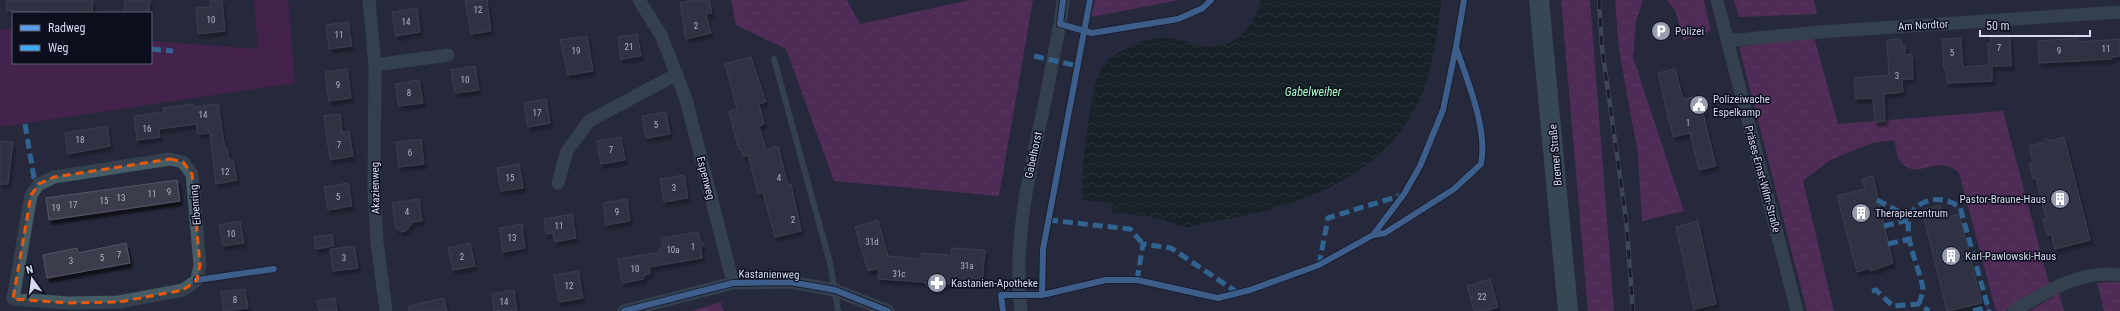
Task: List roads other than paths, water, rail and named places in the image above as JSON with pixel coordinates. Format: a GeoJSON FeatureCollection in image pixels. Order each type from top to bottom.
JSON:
{"type":"FeatureCollection","features":[{"type":"Feature","properties":{"kind":"main road","name":"Bremer Straße"},"geometry":{"type":"LineString","coordinates":[[1539,0],[1568,311]]}},
{"type":"Feature","properties":{"kind":"street","name":"Akazienweg"},"geometry":{"type":"LineString","coordinates":[[369,0],[375,65],[374,190],[377,242],[386,311]]}},
{"type":"Feature","properties":{"kind":"street","name":"Espenweg"},"geometry":{"type":"LineString","coordinates":[[639,0],[661,35],[686,99],[733,283]]}},
{"type":"Feature","properties":{"kind":"street","name":"Gabelhorst"},"geometry":{"type":"LineString","coordinates":[[1021,311],[1019,295],[1020,244],[1026,188],[1060,24],[1063,0]]}},
{"type":"Feature","properties":{"kind":"street","name":"Präses-Ernst-Wilm-Straße"},"geometry":{"type":"LineString","coordinates":[[1717,0],[1797,311]]}},
{"type":"Feature","properties":{"kind":"street","name":"Am Nordtor"},"geometry":{"type":"LineString","coordinates":[[1727,40],[1819,32],[2120,12]]}},
{"type":"Feature","properties":{"kind":"street"},"geometry":{"type":"LineString","coordinates":[[375,65],[448,55]]}},
{"type":"Feature","properties":{"kind":"street"},"geometry":{"type":"LineString","coordinates":[[558,182],[567,151],[589,121],[677,74]]}},
{"type":"Feature","properties":{"kind":"street","name":"Eibenring"},"geometry":{"type":"LineString","coordinates":[[170,159],[183,162],[192,174],[200,265],[197,280],[183,290],[119,302],[12,305],[31,195],[39,184],[54,177],[170,159]]}},
{"type":"Feature","properties":{"kind":"street"},"geometry":{"type":"LineString","coordinates":[[2014,311],[2071,281],[2094,276],[2120,275]]}},
{"type":"Feature","properties":{"kind":"street","name":"Kastanienweg"},"geometry":{"type":"LineString","coordinates":[[624,311],[733,283],[790,282],[835,290],[888,311]]}},
{"type":"Feature","properties":{"kind":"lane"},"geometry":{"type":"LineString","coordinates":[[774,60],[830,262],[838,311]]}},
{"type":"Feature","properties":{"kind":"water","name":"Gabelweiher"},"geometry":{"type":"Polygon","coordinates":[[[1261,0],[1442,0],[1434,50],[1427,80],[1416,107],[1402,129],[1385,149],[1366,166],[1344,180],[1321,192],[1296,202],[1269,210],[1189,227],[1180,226],[1151,217],[1112,213],[1113,203],[1082,200],[1083,164],[1093,92],[1100,71],[1107,61],[1114,55],[1130,46],[1146,40],[1157,38],[1176,39],[1201,46],[1212,47],[1222,45],[1240,36],[1247,28],[1258,10],[1261,0]]]}},
{"type":"Feature","properties":{"kind":"railway"},"geometry":{"type":"LineString","coordinates":[[1599,0],[1602,48],[1626,219],[1633,311]]}},
{"type":"Feature","properties":{"kind":"place","name":"Polizei"},"geometry":{"type":"Point","coordinates":[1661,31]}},
{"type":"Feature","properties":{"kind":"place","name":"Polizeiwache Espelkamp"},"geometry":{"type":"Point","coordinates":[1699,105]}},
{"type":"Feature","properties":{"kind":"place","name":"Pastor-Braune-Haus"},"geometry":{"type":"Point","coordinates":[2060,199]}},
{"type":"Feature","properties":{"kind":"place","name":"Therapiezentrum"},"geometry":{"type":"Point","coordinates":[1861,213]}},
{"type":"Feature","properties":{"kind":"place","name":"Karl-Pawlowski-Haus"},"geometry":{"type":"Point","coordinates":[1951,256]}},
{"type":"Feature","properties":{"kind":"place","name":"Kastanien-Apotheke"},"geometry":{"type":"Point","coordinates":[937,283]}}]}
